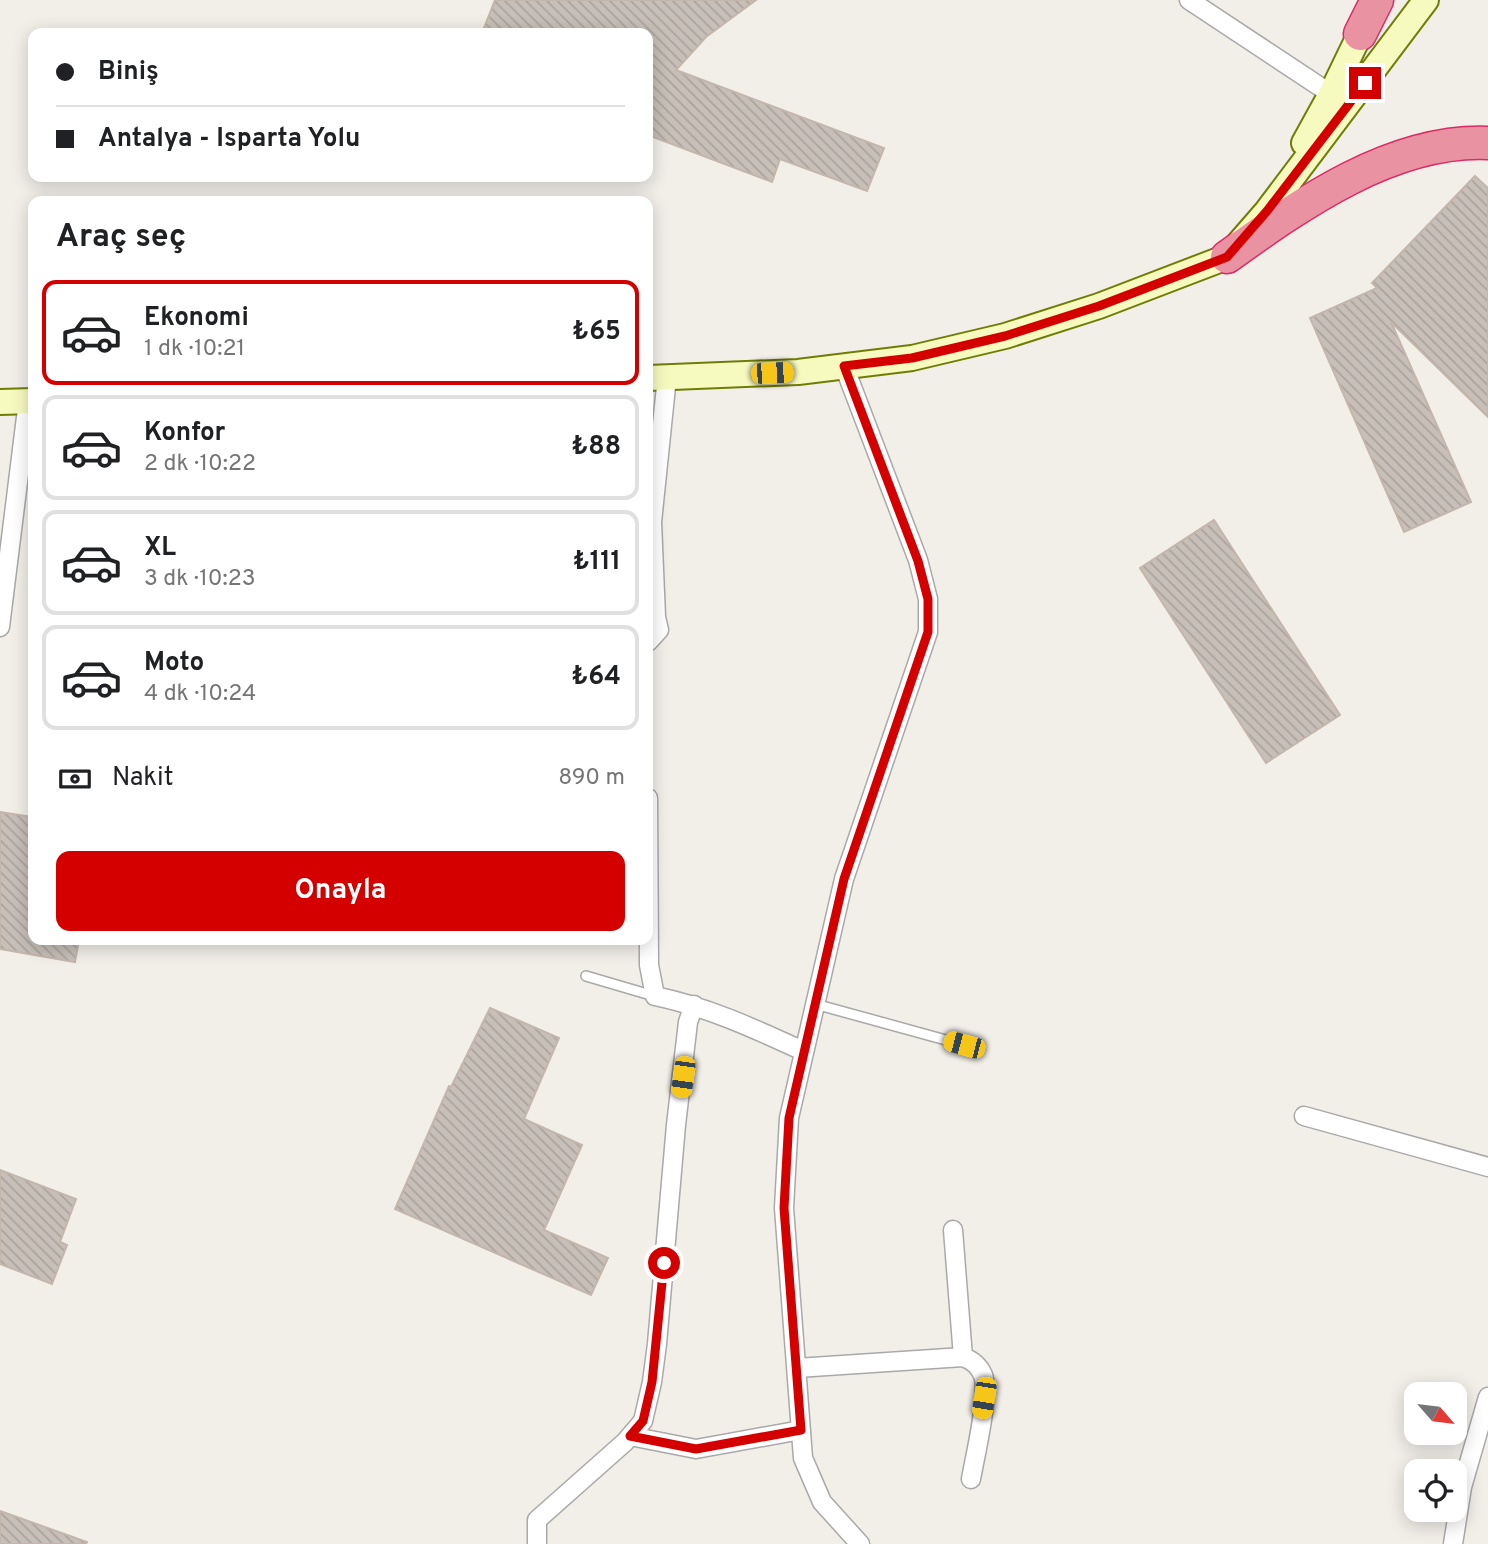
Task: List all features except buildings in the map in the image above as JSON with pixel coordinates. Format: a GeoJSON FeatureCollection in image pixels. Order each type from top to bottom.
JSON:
{"type":"FeatureCollection","features":[{"type":"Feature","properties":{"kind":"highway"},"geometry":{"type":"LineString","coordinates":[[1360,34],[1377,0]]}},
{"type":"Feature","properties":{"kind":"highway"},"geometry":{"type":"LineString","coordinates":[[1227,257],[1298,207],[1361,174],[1413,152],[1471,143],[1488,144]]}},
{"type":"Feature","properties":{"kind":"street"},"geometry":{"type":"LineString","coordinates":[[1189,0],[1331,94]]}},
{"type":"Feature","properties":{"kind":"street"},"geometry":{"type":"LineString","coordinates":[[1267,211],[1331,94],[1360,34],[1388,0]]}},
{"type":"Feature","properties":{"kind":"street"},"geometry":{"type":"LineString","coordinates":[[653,493],[657,378],[798,372],[912,358],[1005,336],[1099,306],[1227,257],[1267,211],[1426,0]]}},
{"type":"Feature","properties":{"kind":"street"},"geometry":{"type":"LineString","coordinates":[[844,366],[918,561],[928,599],[928,632],[844,879],[789,1118],[784,1208],[803,1458],[822,1502],[860,1544]]}},
{"type":"Feature","properties":{"kind":"street"},"geometry":{"type":"LineString","coordinates":[[0,402],[28,401]]}},
{"type":"Feature","properties":{"kind":"street"},"geometry":{"type":"LineString","coordinates":[[0,627],[28,423]]}},
{"type":"Feature","properties":{"kind":"street"},"geometry":{"type":"LineString","coordinates":[[653,546],[659,630],[653,637]]}},
{"type":"Feature","properties":{"kind":"street"},"geometry":{"type":"LineString","coordinates":[[649,945],[649,965],[655,996],[694,1005],[803,1051]]}},
{"type":"Feature","properties":{"kind":"street"},"geometry":{"type":"LineString","coordinates":[[537,1543],[537,1520],[643,1421],[652,1382],[676,1125],[688,1022],[694,1005]]}},
{"type":"Feature","properties":{"kind":"street"},"geometry":{"type":"LineString","coordinates":[[1304,1116],[1488,1167]]}},
{"type":"Feature","properties":{"kind":"street"},"geometry":{"type":"LineString","coordinates":[[953,1230],[963,1357]]}},
{"type":"Feature","properties":{"kind":"street"},"geometry":{"type":"LineString","coordinates":[[797,1368],[963,1357],[979,1368],[984,1379],[984,1398],[971,1479]]}},
{"type":"Feature","properties":{"kind":"street"},"geometry":{"type":"LineString","coordinates":[[1453,1544],[1462,1488],[1488,1397]]}},
{"type":"Feature","properties":{"kind":"street"},"geometry":{"type":"LineString","coordinates":[[630,1436],[696,1449],[801,1430]]}},
{"type":"Feature","properties":{"kind":"lane"},"geometry":{"type":"LineString","coordinates":[[586,976],[655,996]]}},
{"type":"Feature","properties":{"kind":"lane"},"geometry":{"type":"LineString","coordinates":[[815,1004],[964,1045]]}},
{"type":"Feature","properties":{"kind":"route"},"geometry":{"type":"LineString","coordinates":[[664,1263],[652,1382],[643,1421],[630,1436],[696,1449],[801,1430],[784,1208],[789,1118],[844,879],[928,632],[928,599],[918,561],[844,366],[912,358],[1005,336],[1099,306],[1227,257],[1267,211],[1365,83]]}}]}
